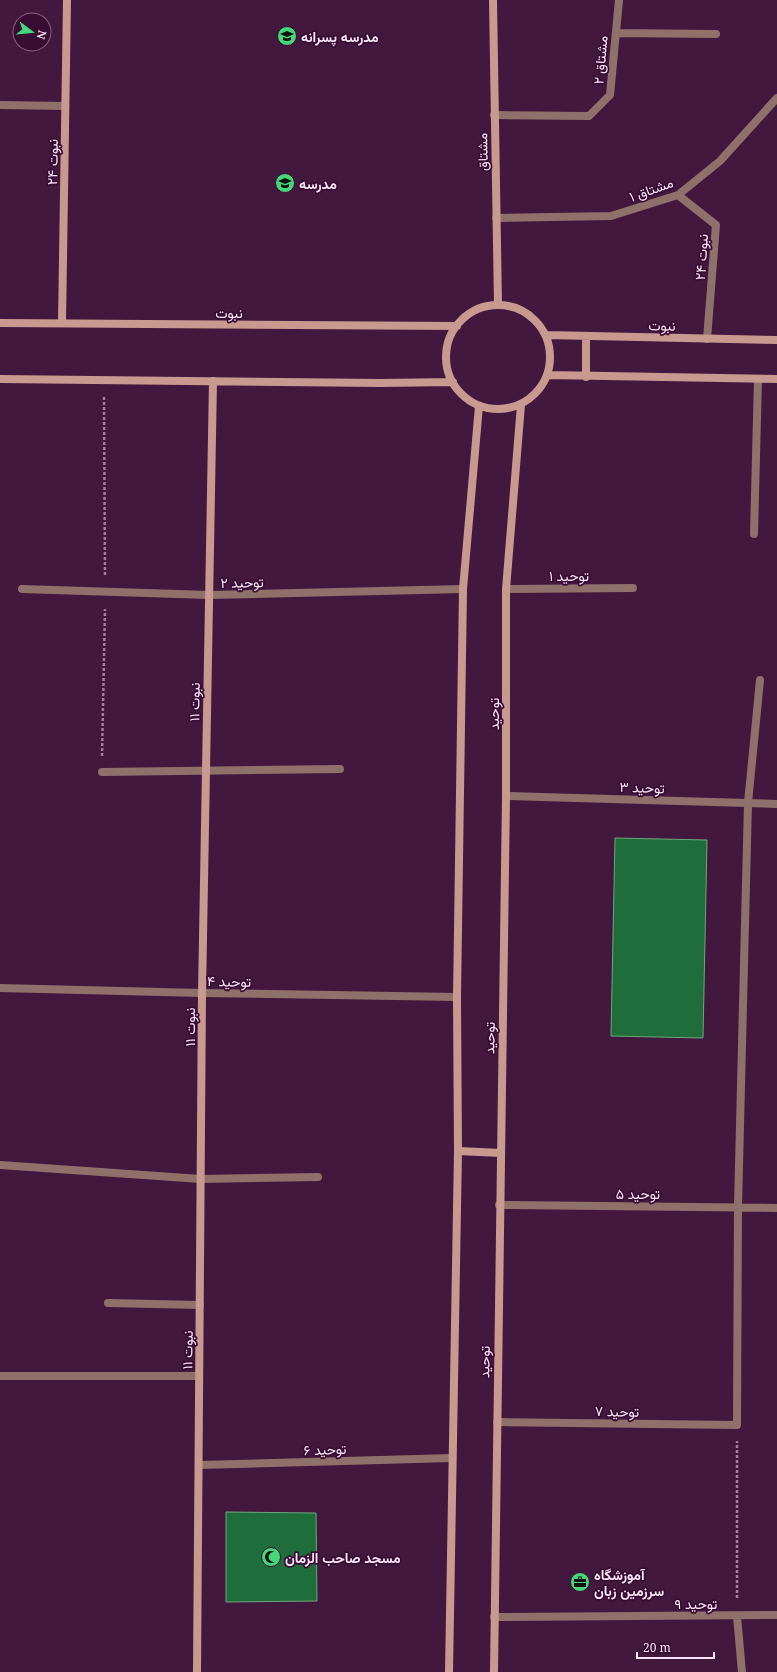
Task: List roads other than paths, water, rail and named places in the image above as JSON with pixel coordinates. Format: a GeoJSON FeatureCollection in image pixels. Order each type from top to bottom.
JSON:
{"type":"FeatureCollection","features":[{"type":"Feature","properties":{"kind":"street","name":"نبوت ۲۴"},"geometry":{"type":"LineString","coordinates":[[62,324],[67,0]]}},
{"type":"Feature","properties":{"kind":"street","name":"مشتاق"},"geometry":{"type":"LineString","coordinates":[[493,0],[498,304]]}},
{"type":"Feature","properties":{"kind":"street","name":"مشتاق ۲"},"geometry":{"type":"LineString","coordinates":[[494,115],[589,116],[610,95],[619,0]]}},
{"type":"Feature","properties":{"kind":"street"},"geometry":{"type":"LineString","coordinates":[[616,33],[716,34]]}},
{"type":"Feature","properties":{"kind":"street","name":"مشتاق ۱"},"geometry":{"type":"LineString","coordinates":[[496,218],[611,216],[678,195],[720,161],[777,98]]}},
{"type":"Feature","properties":{"kind":"street"},"geometry":{"type":"LineString","coordinates":[[0,105],[66,106]]}},
{"type":"Feature","properties":{"kind":"street","name":"نبوت ۲۴"},"geometry":{"type":"LineString","coordinates":[[678,195],[716,225],[707,339]]}},
{"type":"Feature","properties":{"kind":"street"},"geometry":{"type":"LineString","coordinates":[[498,304],[517,308],[535,319],[546,335],[551,355],[548,375],[537,393],[521,405],[500,410],[480,406],[462,395],[452,382],[446,357],[450,337],[461,320],[477,309],[498,304]]}},
{"type":"Feature","properties":{"kind":"street","name":"نبوت"},"geometry":{"type":"LineString","coordinates":[[0,323],[458,326]]}},
{"type":"Feature","properties":{"kind":"street","name":"نبوت"},"geometry":{"type":"LineString","coordinates":[[546,335],[777,340]]}},
{"type":"Feature","properties":{"kind":"street"},"geometry":{"type":"LineString","coordinates":[[586,337],[586,377]]}},
{"type":"Feature","properties":{"kind":"street"},"geometry":{"type":"LineString","coordinates":[[548,375],[586,377],[777,379]]}},
{"type":"Feature","properties":{"kind":"street"},"geometry":{"type":"LineString","coordinates":[[0,379],[452,382]]}},
{"type":"Feature","properties":{"kind":"street"},"geometry":{"type":"LineString","coordinates":[[754,534],[758,379]]}},
{"type":"Feature","properties":{"kind":"street","name":"نبوت ۱۱"},"geometry":{"type":"LineString","coordinates":[[197,1672],[202,993],[213,381]]}},
{"type":"Feature","properties":{"kind":"street","name":"توحید"},"geometry":{"type":"LineString","coordinates":[[494,1672],[496,1422],[506,796],[506,589],[521,405]]}},
{"type":"Feature","properties":{"kind":"street"},"geometry":{"type":"LineString","coordinates":[[449,1672],[458,1150],[457,997],[463,589],[480,406]]}},
{"type":"Feature","properties":{"kind":"street","name":"توحید ۱"},"geometry":{"type":"LineString","coordinates":[[506,589],[633,588]]}},
{"type":"Feature","properties":{"kind":"street","name":"توحید ۲"},"geometry":{"type":"LineString","coordinates":[[22,589],[209,595],[463,589]]}},
{"type":"Feature","properties":{"kind":"street"},"geometry":{"type":"LineString","coordinates":[[738,1206],[748,803],[760,680]]}},
{"type":"Feature","properties":{"kind":"street"},"geometry":{"type":"LineString","coordinates":[[102,772],[340,769]]}},
{"type":"Feature","properties":{"kind":"street","name":"توحید ۳"},"geometry":{"type":"LineString","coordinates":[[506,796],[777,804]]}},
{"type":"Feature","properties":{"kind":"street","name":"توحید ۴"},"geometry":{"type":"LineString","coordinates":[[0,988],[457,997]]}},
{"type":"Feature","properties":{"kind":"street"},"geometry":{"type":"LineString","coordinates":[[458,1150],[501,1153]]}},
{"type":"Feature","properties":{"kind":"street"},"geometry":{"type":"LineString","coordinates":[[0,1165],[201,1179],[318,1177]]}},
{"type":"Feature","properties":{"kind":"street","name":"توحید ۵"},"geometry":{"type":"LineString","coordinates":[[499,1205],[738,1206],[777,1208]]}},
{"type":"Feature","properties":{"kind":"street","name":"توحید ۷"},"geometry":{"type":"LineString","coordinates":[[496,1422],[737,1425],[738,1206]]}},
{"type":"Feature","properties":{"kind":"street"},"geometry":{"type":"LineString","coordinates":[[108,1303],[200,1305]]}},
{"type":"Feature","properties":{"kind":"street"},"geometry":{"type":"LineString","coordinates":[[0,1376],[199,1376]]}},
{"type":"Feature","properties":{"kind":"street","name":"توحید ۶"},"geometry":{"type":"LineString","coordinates":[[199,1465],[452,1458]]}},
{"type":"Feature","properties":{"kind":"street","name":"توحید ۹"},"geometry":{"type":"LineString","coordinates":[[494,1617],[777,1615]]}},
{"type":"Feature","properties":{"kind":"street"},"geometry":{"type":"LineString","coordinates":[[737,1616],[742,1672]]}},
{"type":"Feature","properties":{"kind":"place","name":"مدرسه پسرانه"},"geometry":{"type":"Point","coordinates":[287,36]}},
{"type":"Feature","properties":{"kind":"place","name":"مدرسه"},"geometry":{"type":"Point","coordinates":[285,183]}},
{"type":"Feature","properties":{"kind":"place","name":"مسجد صاحب الزمان"},"geometry":{"type":"Point","coordinates":[271,1557]}},
{"type":"Feature","properties":{"kind":"place","name":"آموزشگاه سرزمین زبان"},"geometry":{"type":"Point","coordinates":[580,1582]}}]}
